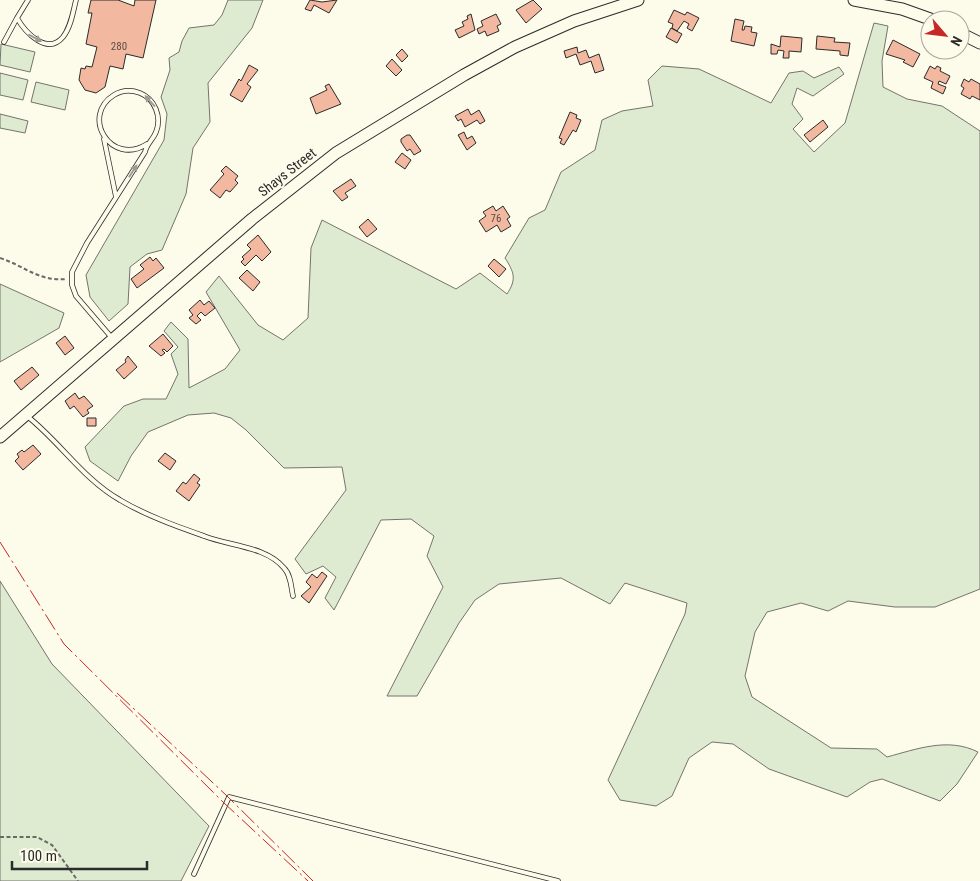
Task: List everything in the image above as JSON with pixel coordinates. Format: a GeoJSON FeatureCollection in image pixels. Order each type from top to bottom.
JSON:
{"type":"FeatureCollection","features":[{"type":"Feature","properties":{"kind":"main road","name":"Shays Street"},"geometry":{"type":"LineString","coordinates":[[0,437],[270,204],[350,144],[472,70],[514,47],[568,24],[638,0]]}},
{"type":"Feature","properties":{"kind":"main road"},"geometry":{"type":"LineString","coordinates":[[854,0],[902,9],[920,15]]}},
{"type":"Feature","properties":{"kind":"lane"},"geometry":{"type":"LineString","coordinates":[[4,42],[28,0]]}},
{"type":"Feature","properties":{"kind":"lane"},"geometry":{"type":"LineString","coordinates":[[17,18],[34,39],[48,43],[55,42],[61,39],[67,30],[76,0]]}},
{"type":"Feature","properties":{"kind":"lane"},"geometry":{"type":"LineString","coordinates":[[113,339],[76,296],[72,278],[80,254],[116,198],[143,156],[147,144],[156,133],[158,114],[148,98],[131,91],[118,93],[104,105],[99,124],[104,137],[116,198]]}},
{"type":"Feature","properties":{"kind":"lane"},"geometry":{"type":"LineString","coordinates":[[104,137],[113,145],[124,150],[136,149],[147,144]]}},
{"type":"Feature","properties":{"kind":"lane"},"geometry":{"type":"LineString","coordinates":[[25,415],[47,432],[85,474],[120,500],[205,537],[269,555],[285,568],[293,596]]}},
{"type":"Feature","properties":{"kind":"lane"},"geometry":{"type":"LineString","coordinates":[[194,874],[228,796],[558,881]]}},
{"type":"Feature","properties":{"kind":"path"},"geometry":{"type":"LineString","coordinates":[[0,258],[18,263],[40,278],[56,280],[72,278]]}},
{"type":"Feature","properties":{"kind":"path"},"geometry":{"type":"LineString","coordinates":[[0,837],[36,837],[52,845],[78,881]]}},
{"type":"Feature","properties":{"kind":"green space"},"geometry":{"type":"Polygon","coordinates":[[[228,0],[263,0],[252,28],[208,83],[210,122],[193,148],[186,194],[162,250],[147,254],[130,267],[128,304],[109,321],[90,297],[86,275],[164,140],[167,114],[161,97],[170,70],[169,58],[179,52],[189,28],[214,25],[222,15],[228,0]]]}},
{"type":"Feature","properties":{"kind":"green space"},"geometry":{"type":"Polygon","coordinates":[[[874,23],[888,26],[882,61],[883,87],[907,99],[942,106],[980,131],[980,589],[935,607],[895,607],[848,601],[828,611],[801,603],[767,612],[755,632],[745,676],[752,697],[831,748],[877,749],[887,757],[921,748],[944,745],[955,745],[978,752],[957,784],[940,801],[882,779],[870,782],[847,797],[769,769],[733,744],[712,742],[689,758],[672,796],[656,806],[620,800],[608,780],[685,614],[687,603],[625,583],[610,604],[561,578],[499,584],[475,600],[459,623],[417,696],[387,696],[443,587],[427,556],[434,536],[411,519],[381,520],[334,610],[325,598],[336,577],[323,566],[306,574],[295,559],[346,490],[342,467],[284,468],[246,430],[231,418],[214,413],[188,415],[148,432],[131,456],[118,481],[90,461],[85,447],[124,406],[143,399],[166,399],[178,374],[171,354],[178,347],[164,331],[171,322],[188,339],[189,388],[225,369],[240,350],[206,292],[219,276],[258,325],[283,340],[308,318],[311,248],[322,220],[456,289],[480,273],[507,294],[512,284],[513,276],[511,267],[505,258],[529,218],[545,210],[561,172],[595,150],[602,120],[622,111],[653,106],[648,80],[662,66],[699,69],[771,103],[789,73],[803,71],[814,78],[839,67],[844,74],[813,96],[797,88],[792,104],[803,119],[793,129],[814,152],[845,123],[874,23]]]}},
{"type":"Feature","properties":{"kind":"green space"},"geometry":{"type":"Polygon","coordinates":[[[1,44],[35,52],[30,72],[0,65],[1,44]]]}},
{"type":"Feature","properties":{"kind":"green space"},"geometry":{"type":"Polygon","coordinates":[[[0,73],[28,80],[23,100],[0,95],[0,73]]]}},
{"type":"Feature","properties":{"kind":"green space"},"geometry":{"type":"Polygon","coordinates":[[[36,82],[69,90],[65,110],[31,102],[36,82]]]}},
{"type":"Feature","properties":{"kind":"green space"},"geometry":{"type":"Polygon","coordinates":[[[0,114],[28,121],[25,133],[0,128],[0,114]]]}},
{"type":"Feature","properties":{"kind":"green space"},"geometry":{"type":"Polygon","coordinates":[[[0,284],[64,313],[59,328],[0,362],[0,284]]]}},
{"type":"Feature","properties":{"kind":"green space"},"geometry":{"type":"Polygon","coordinates":[[[0,581],[52,664],[209,826],[181,881],[0,881],[0,581]]]}},
{"type":"Feature","properties":{"kind":"building"},"geometry":{"type":"Polygon","coordinates":[[[91,0],[118,0],[134,6],[135,0],[156,0],[143,58],[126,54],[123,69],[110,66],[105,87],[96,93],[85,90],[79,80],[81,68],[85,69],[86,66],[92,67],[97,47],[86,44],[92,13],[88,13],[91,0]]]}},
{"type":"Feature","properties":{"kind":"building"},"geometry":{"type":"Polygon","coordinates":[[[310,0],[322,2],[337,0],[329,13],[314,5],[311,11],[305,9],[310,0]]]}},
{"type":"Feature","properties":{"kind":"building"},"geometry":{"type":"Polygon","coordinates":[[[533,0],[542,9],[526,23],[516,10],[533,0]]]}},
{"type":"Feature","properties":{"kind":"building"},"geometry":{"type":"Polygon","coordinates":[[[674,10],[685,15],[687,12],[699,18],[692,31],[687,28],[689,24],[684,21],[677,31],[672,28],[673,24],[668,22],[674,10]]]}},
{"type":"Feature","properties":{"kind":"building"},"geometry":{"type":"Polygon","coordinates":[[[471,14],[475,30],[459,38],[455,30],[464,26],[462,22],[468,19],[467,16],[471,14]]]}},
{"type":"Feature","properties":{"kind":"building"},"geometry":{"type":"Polygon","coordinates":[[[496,14],[501,24],[497,26],[499,31],[487,36],[485,31],[479,34],[477,29],[483,26],[481,21],[496,14]]]}},
{"type":"Feature","properties":{"kind":"building"},"geometry":{"type":"Polygon","coordinates":[[[735,19],[744,21],[742,30],[744,30],[745,26],[752,27],[751,32],[757,33],[754,46],[731,41],[735,19]]]}},
{"type":"Feature","properties":{"kind":"building"},"geometry":{"type":"Polygon","coordinates":[[[671,28],[682,34],[677,43],[666,37],[671,28]]]}},
{"type":"Feature","properties":{"kind":"building"},"geometry":{"type":"Polygon","coordinates":[[[781,36],[802,38],[801,52],[789,51],[789,58],[783,58],[784,51],[778,50],[777,54],[771,54],[771,44],[780,47],[781,36]]]}},
{"type":"Feature","properties":{"kind":"building"},"geometry":{"type":"Polygon","coordinates":[[[817,36],[835,38],[834,42],[850,43],[848,56],[840,55],[840,51],[816,49],[817,36]]]}},
{"type":"Feature","properties":{"kind":"building"},"geometry":{"type":"Polygon","coordinates":[[[893,40],[920,54],[913,67],[903,62],[905,60],[886,54],[893,40]]]}},
{"type":"Feature","properties":{"kind":"building"},"geometry":{"type":"Polygon","coordinates":[[[577,47],[578,53],[586,50],[589,58],[599,54],[604,70],[595,73],[591,61],[580,65],[576,54],[566,58],[564,51],[577,47]]]}},
{"type":"Feature","properties":{"kind":"building"},"geometry":{"type":"Polygon","coordinates":[[[402,49],[408,56],[402,62],[396,55],[402,49]]]}},
{"type":"Feature","properties":{"kind":"building"},"geometry":{"type":"Polygon","coordinates":[[[392,59],[402,70],[396,76],[386,66],[392,59]]]}},
{"type":"Feature","properties":{"kind":"building"},"geometry":{"type":"Polygon","coordinates":[[[249,65],[258,70],[247,84],[251,87],[242,102],[230,95],[239,79],[241,81],[249,65]]]}},
{"type":"Feature","properties":{"kind":"building"},"geometry":{"type":"Polygon","coordinates":[[[930,66],[935,69],[937,66],[941,68],[940,71],[950,76],[946,84],[939,81],[938,84],[946,87],[943,94],[931,88],[933,82],[924,78],[930,66]]]}},
{"type":"Feature","properties":{"kind":"building"},"geometry":{"type":"Polygon","coordinates":[[[964,79],[969,82],[971,79],[980,84],[980,100],[972,96],[970,99],[961,94],[964,88],[961,86],[964,79]]]}},
{"type":"Feature","properties":{"kind":"building"},"geometry":{"type":"Polygon","coordinates":[[[329,84],[341,104],[316,114],[310,98],[327,90],[325,86],[329,84]]]}},
{"type":"Feature","properties":{"kind":"building"},"geometry":{"type":"Polygon","coordinates":[[[468,109],[471,115],[479,110],[485,121],[480,124],[477,120],[465,127],[461,119],[458,121],[455,116],[468,109]]]}},
{"type":"Feature","properties":{"kind":"building"},"geometry":{"type":"Polygon","coordinates":[[[570,112],[577,115],[576,118],[581,120],[576,132],[573,130],[564,145],[560,143],[562,139],[559,138],[570,112]]]}},
{"type":"Feature","properties":{"kind":"building"},"geometry":{"type":"Polygon","coordinates":[[[823,120],[828,127],[810,142],[804,135],[823,120]]]}},
{"type":"Feature","properties":{"kind":"building"},"geometry":{"type":"Polygon","coordinates":[[[464,132],[467,139],[472,136],[476,143],[467,150],[458,135],[464,132]]]}},
{"type":"Feature","properties":{"kind":"building"},"geometry":{"type":"Polygon","coordinates":[[[410,135],[421,151],[414,155],[410,149],[407,151],[401,139],[410,135]]]}},
{"type":"Feature","properties":{"kind":"building"},"geometry":{"type":"Polygon","coordinates":[[[402,153],[411,160],[405,169],[395,162],[402,153]]]}},
{"type":"Feature","properties":{"kind":"building"},"geometry":{"type":"Polygon","coordinates":[[[226,166],[238,176],[235,180],[238,183],[230,192],[226,190],[220,198],[210,190],[224,174],[221,171],[226,166]]]}},
{"type":"Feature","properties":{"kind":"building"},"geometry":{"type":"Polygon","coordinates":[[[351,179],[356,186],[345,193],[348,197],[342,201],[333,191],[351,179]]]}},
{"type":"Feature","properties":{"kind":"building"},"geometry":{"type":"Polygon","coordinates":[[[493,206],[496,211],[503,206],[510,217],[507,219],[511,226],[501,232],[497,225],[486,232],[479,221],[486,216],[483,212],[493,206]]]}},
{"type":"Feature","properties":{"kind":"building"},"geometry":{"type":"Polygon","coordinates":[[[368,219],[377,229],[367,237],[359,227],[368,219]]]}},
{"type":"Feature","properties":{"kind":"building"},"geometry":{"type":"Polygon","coordinates":[[[258,235],[271,252],[262,261],[256,255],[245,266],[241,262],[244,259],[242,257],[251,249],[247,245],[258,235]]]}},
{"type":"Feature","properties":{"kind":"building"},"geometry":{"type":"Polygon","coordinates":[[[150,257],[153,261],[156,258],[164,268],[137,288],[131,279],[144,269],[140,265],[150,257]]]}},
{"type":"Feature","properties":{"kind":"building"},"geometry":{"type":"Polygon","coordinates":[[[494,259],[506,269],[499,277],[488,266],[494,259]]]}},
{"type":"Feature","properties":{"kind":"building"},"geometry":{"type":"Polygon","coordinates":[[[247,270],[260,282],[253,291],[239,278],[247,270]]]}},
{"type":"Feature","properties":{"kind":"building"},"geometry":{"type":"Polygon","coordinates":[[[200,300],[204,305],[209,301],[215,308],[205,316],[201,312],[197,316],[201,320],[196,324],[189,318],[193,315],[189,310],[200,300]]]}},
{"type":"Feature","properties":{"kind":"building"},"geometry":{"type":"Polygon","coordinates":[[[163,334],[173,346],[167,352],[164,349],[162,350],[165,353],[161,356],[149,346],[163,334]]]}},
{"type":"Feature","properties":{"kind":"building"},"geometry":{"type":"Polygon","coordinates":[[[65,336],[74,348],[65,355],[56,343],[65,336]]]}},
{"type":"Feature","properties":{"kind":"building"},"geometry":{"type":"Polygon","coordinates":[[[128,356],[137,367],[124,379],[116,370],[126,362],[125,360],[128,356]]]}},
{"type":"Feature","properties":{"kind":"building"},"geometry":{"type":"Polygon","coordinates":[[[32,367],[39,375],[21,390],[14,381],[32,367]]]}},
{"type":"Feature","properties":{"kind":"building"},"geometry":{"type":"Polygon","coordinates":[[[75,393],[79,399],[84,396],[93,406],[87,410],[89,413],[83,417],[74,406],[70,409],[65,401],[75,393]]]}},
{"type":"Feature","properties":{"kind":"building"},"geometry":{"type":"Polygon","coordinates":[[[87,418],[96,418],[96,426],[87,426],[87,418]]]}},
{"type":"Feature","properties":{"kind":"building"},"geometry":{"type":"Polygon","coordinates":[[[33,445],[41,454],[23,470],[15,461],[19,457],[17,454],[22,450],[24,452],[33,445]]]}},
{"type":"Feature","properties":{"kind":"building"},"geometry":{"type":"Polygon","coordinates":[[[165,453],[176,461],[170,470],[158,461],[165,453]]]}},
{"type":"Feature","properties":{"kind":"building"},"geometry":{"type":"Polygon","coordinates":[[[194,474],[200,479],[197,483],[200,485],[189,501],[176,491],[183,482],[186,484],[194,474]]]}},
{"type":"Feature","properties":{"kind":"building"},"geometry":{"type":"Polygon","coordinates":[[[322,572],[327,576],[309,603],[301,596],[311,587],[306,582],[312,574],[317,578],[322,572]]]}},
{"type":"Feature","properties":{"kind":"power"},"geometry":{"type":"LineString","coordinates":[[0,542],[64,644],[223,802],[308,881]]}},
{"type":"Feature","properties":{"kind":"power"},"geometry":{"type":"LineString","coordinates":[[117,693],[227,796],[313,881]]}}]}
